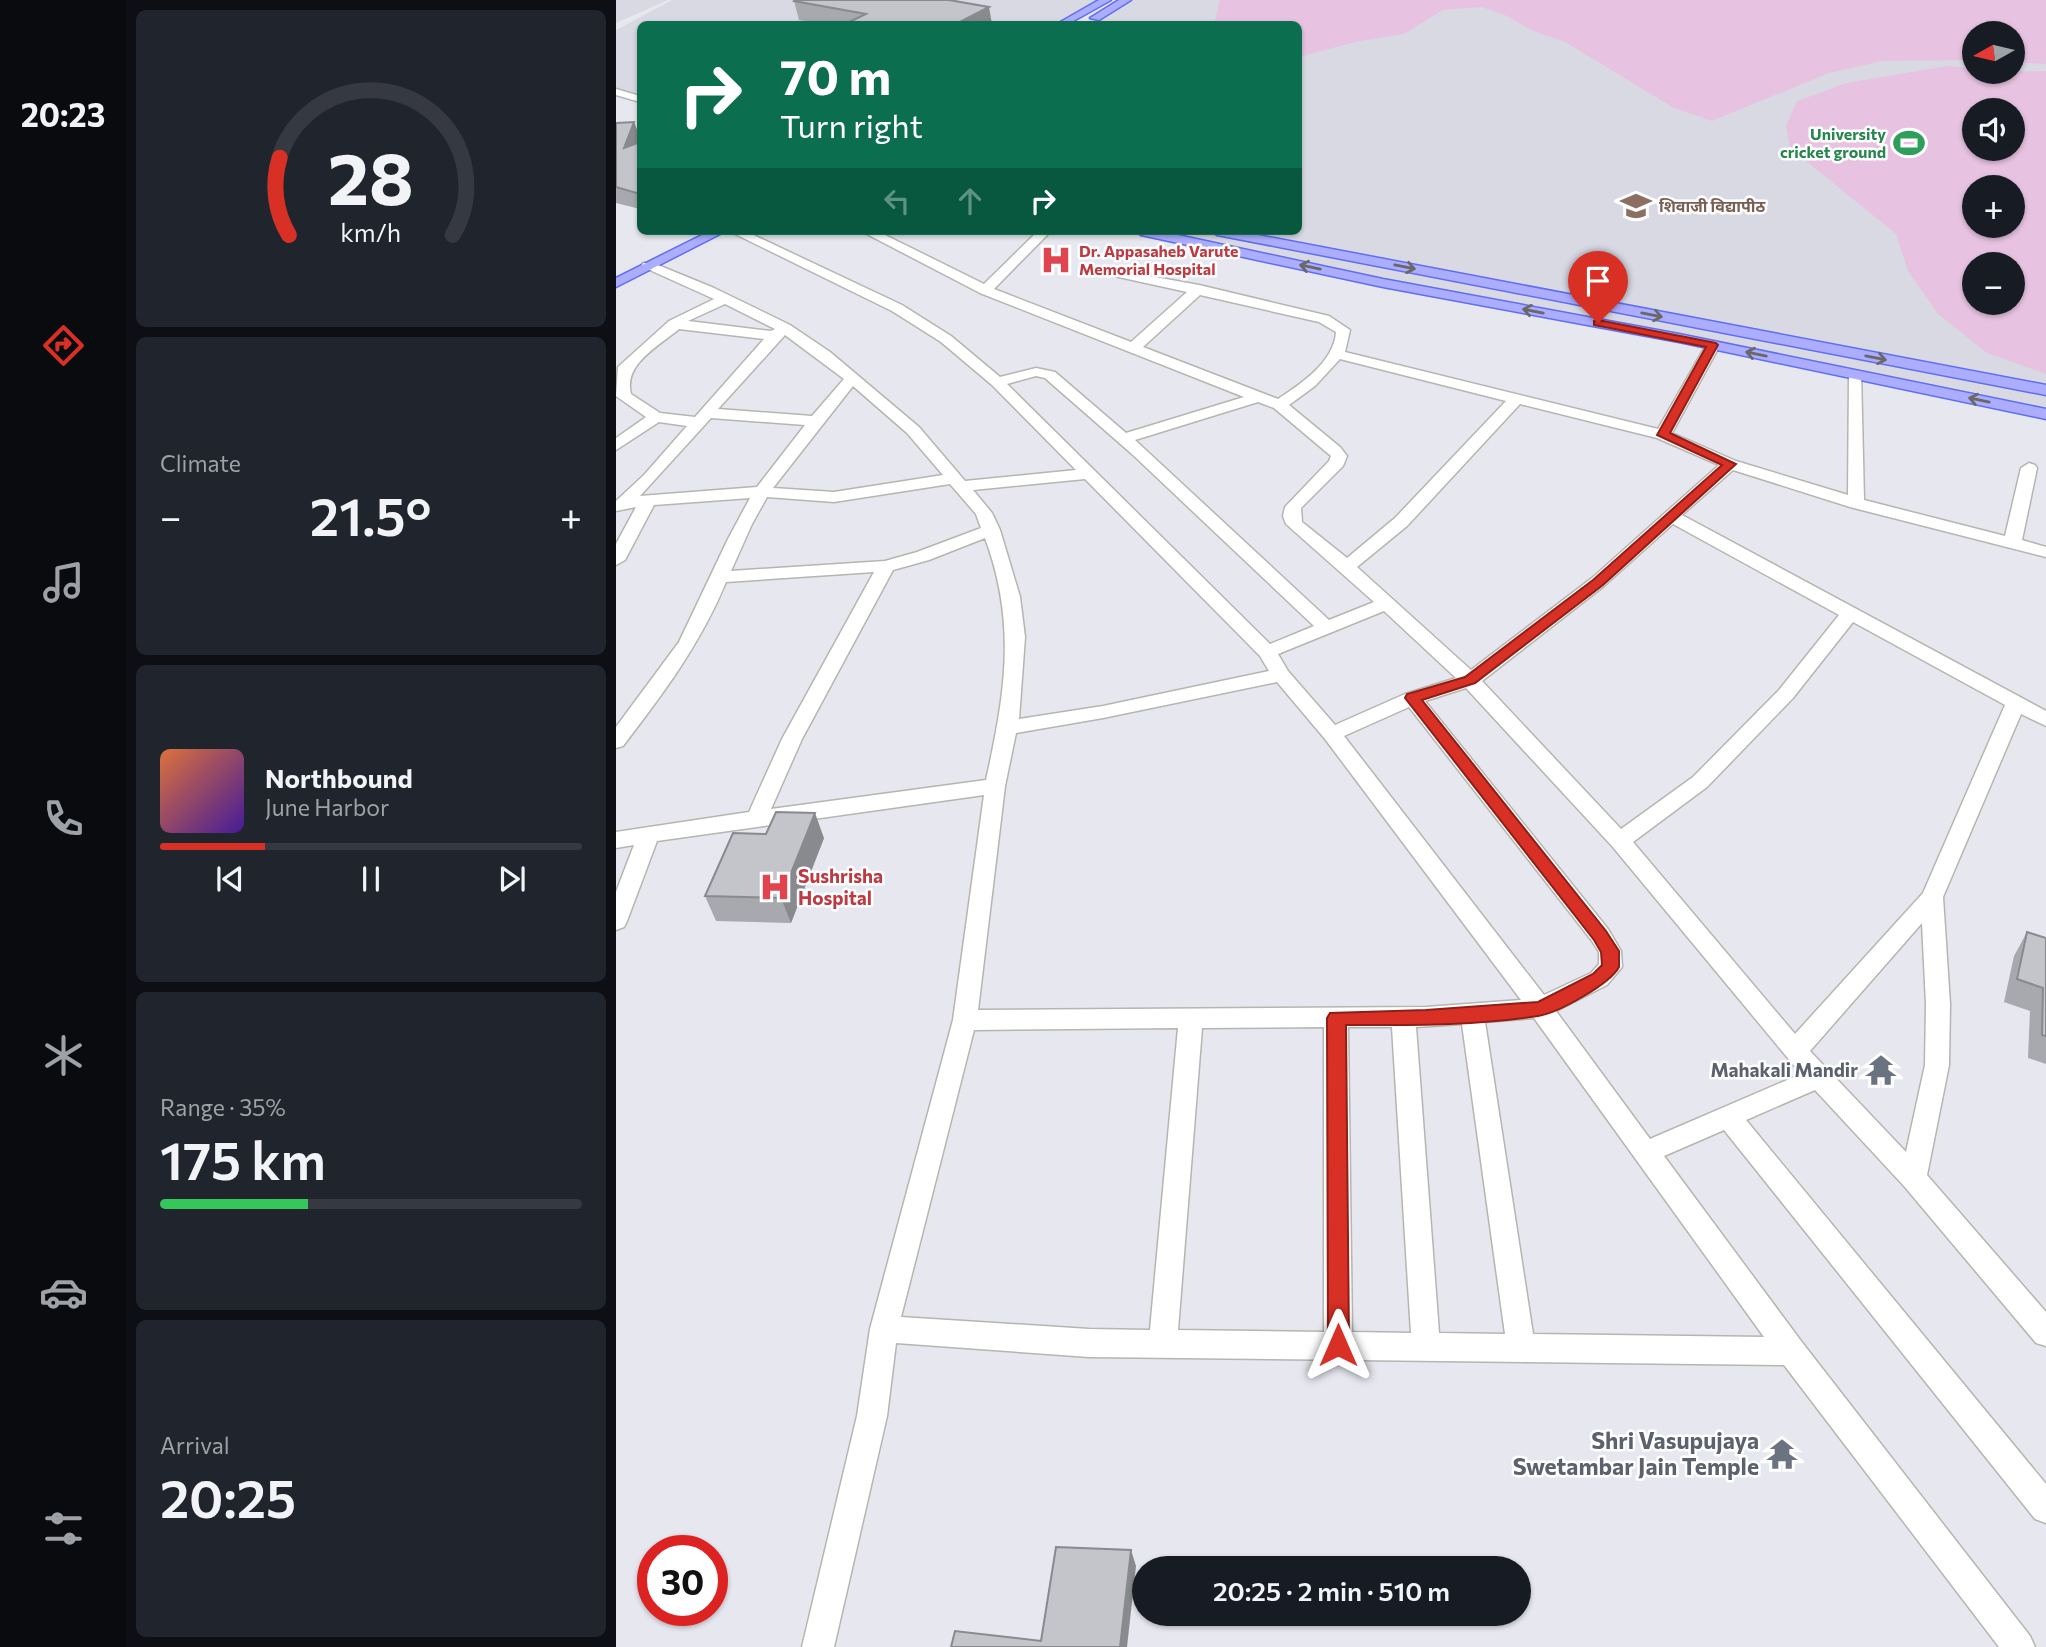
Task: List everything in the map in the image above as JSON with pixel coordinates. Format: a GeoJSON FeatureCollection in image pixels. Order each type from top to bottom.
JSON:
{"type":"FeatureCollection","features":[{"type":"Feature","properties":{"kind":"main road"},"geometry":{"type":"LineString","coordinates":[[1067,21],[1105,0]]}},
{"type":"Feature","properties":{"kind":"main road"},"geometry":{"type":"LineString","coordinates":[[1088,21],[1126,0]]}},
{"type":"Feature","properties":{"kind":"main road"},"geometry":{"type":"LineString","coordinates":[[616,273],[689,235]]}},
{"type":"Feature","properties":{"kind":"main road"},"geometry":{"type":"LineString","coordinates":[[616,283],[712,235]]}},
{"type":"Feature","properties":{"kind":"main road"},"geometry":{"type":"LineString","coordinates":[[1160,235],[2046,414]]}},
{"type":"Feature","properties":{"kind":"main road"},"geometry":{"type":"LineString","coordinates":[[1238,235],[2046,390]]}},
{"type":"Feature","properties":{"kind":"street"},"geometry":{"type":"LineString","coordinates":[[616,92],[637,98]]}},
{"type":"Feature","properties":{"kind":"street"},"geometry":{"type":"LineString","coordinates":[[742,235],[897,308],[946,339],[997,382],[1267,652],[1281,675],[1332,734],[1540,1009],[1791,1351],[2019,1647]]}},
{"type":"Feature","properties":{"kind":"street"},"geometry":{"type":"LineString","coordinates":[[875,235],[985,290],[1279,405],[1339,456],[1337,463],[1293,507],[1291,516],[1294,524],[1347,567],[1470,680],[1620,841],[1795,1051],[1913,1178],[2046,1333]]}},
{"type":"Feature","properties":{"kind":"street"},"geometry":{"type":"LineString","coordinates":[[985,290],[1041,235]]}},
{"type":"Feature","properties":{"kind":"street"},"geometry":{"type":"LineString","coordinates":[[648,266],[725,299],[779,332],[825,355],[913,430],[984,513],[992,530],[1011,597],[1016,637],[1011,712],[995,786],[965,1020],[884,1329],[872,1416],[818,1647]]}},
{"type":"Feature","properties":{"kind":"street"},"geometry":{"type":"LineString","coordinates":[[1110,271],[1324,319],[1343,330],[1345,338],[1337,354],[1305,388],[1279,405]]}},
{"type":"Feature","properties":{"kind":"street"},"geometry":{"type":"LineString","coordinates":[[1133,348],[1199,289]]}},
{"type":"Feature","properties":{"kind":"street"},"geometry":{"type":"LineString","coordinates":[[725,299],[686,316],[620,366],[624,396],[656,417],[817,421]]}},
{"type":"Feature","properties":{"kind":"street"},"geometry":{"type":"LineString","coordinates":[[674,324],[779,332]]}},
{"type":"Feature","properties":{"kind":"street"},"geometry":{"type":"LineString","coordinates":[[619,506],[650,478],[779,332]]}},
{"type":"Feature","properties":{"kind":"street"},"geometry":{"type":"LineString","coordinates":[[1663,435],[1713,345]]}},
{"type":"Feature","properties":{"kind":"street"},"geometry":{"type":"LineString","coordinates":[[1337,354],[1663,435],[1730,464],[1856,503],[2046,552]]}},
{"type":"Feature","properties":{"kind":"street"},"geometry":{"type":"LineString","coordinates":[[997,382],[1036,372],[1050,375],[1124,439],[1328,629]]}},
{"type":"Feature","properties":{"kind":"street"},"geometry":{"type":"LineString","coordinates":[[1856,374],[1856,503]]}},
{"type":"Feature","properties":{"kind":"street"},"geometry":{"type":"LineString","coordinates":[[616,741],[663,681],[696,629],[722,577],[734,542],[762,492],[852,378]]}},
{"type":"Feature","properties":{"kind":"street"},"geometry":{"type":"LineString","coordinates":[[1124,439],[1258,397]]}},
{"type":"Feature","properties":{"kind":"street"},"geometry":{"type":"LineString","coordinates":[[1347,567],[1401,522],[1517,398]]}},
{"type":"Feature","properties":{"kind":"street"},"geometry":{"type":"LineString","coordinates":[[616,446],[656,417]]}},
{"type":"Feature","properties":{"kind":"street"},"geometry":{"type":"LineString","coordinates":[[1332,734],[1412,698],[1470,680],[1598,582],[1730,464]]}},
{"type":"Feature","properties":{"kind":"street"},"geometry":{"type":"LineString","coordinates":[[2012,545],[2029,468]]}},
{"type":"Feature","properties":{"kind":"street"},"geometry":{"type":"LineString","coordinates":[[619,506],[648,500],[762,492],[834,497],[959,482],[1090,474]]}},
{"type":"Feature","properties":{"kind":"street"},"geometry":{"type":"LineString","coordinates":[[616,560],[648,500]]}},
{"type":"Feature","properties":{"kind":"street"},"geometry":{"type":"LineString","coordinates":[[1673,517],[2046,719]]}},
{"type":"Feature","properties":{"kind":"street"},"geometry":{"type":"LineString","coordinates":[[722,577],[886,566],[923,556],[992,530]]}},
{"type":"Feature","properties":{"kind":"street"},"geometry":{"type":"LineString","coordinates":[[756,820],[792,739],[886,566]]}},
{"type":"Feature","properties":{"kind":"street"},"geometry":{"type":"LineString","coordinates":[[1267,652],[1385,604]]}},
{"type":"Feature","properties":{"kind":"street"},"geometry":{"type":"LineString","coordinates":[[1620,841],[1700,782],[1786,694],[1850,613]]}},
{"type":"Feature","properties":{"kind":"street"},"geometry":{"type":"LineString","coordinates":[[1006,728],[1103,712],[1281,675]]}},
{"type":"Feature","properties":{"kind":"street"},"geometry":{"type":"LineString","coordinates":[[965,1020],[1403,1017],[1540,1009],[1599,979],[1611,967],[1610,951],[1412,698]]}},
{"type":"Feature","properties":{"kind":"street"},"geometry":{"type":"LineString","coordinates":[[1795,1051],[1932,897],[2015,704]]}},
{"type":"Feature","properties":{"kind":"street"},"geometry":{"type":"LineString","coordinates":[[616,840],[832,807],[995,786]]}},
{"type":"Feature","properties":{"kind":"street"},"geometry":{"type":"LineString","coordinates":[[616,921],[649,834]]}},
{"type":"Feature","properties":{"kind":"street"},"geometry":{"type":"LineString","coordinates":[[1913,1178],[1937,1065],[1938,1004],[1932,897]]}},
{"type":"Feature","properties":{"kind":"street"},"geometry":{"type":"LineString","coordinates":[[1472,1013],[1521,1347]]}},
{"type":"Feature","properties":{"kind":"street"},"geometry":{"type":"LineString","coordinates":[[1403,1017],[1426,1346]]}},
{"type":"Feature","properties":{"kind":"street"},"geometry":{"type":"LineString","coordinates":[[1336,1018],[1338,1345]]}},
{"type":"Feature","properties":{"kind":"street"},"geometry":{"type":"LineString","coordinates":[[1163,1343],[1191,1019]]}},
{"type":"Feature","properties":{"kind":"street"},"geometry":{"type":"LineString","coordinates":[[1644,1153],[1819,1077]]}},
{"type":"Feature","properties":{"kind":"street"},"geometry":{"type":"LineString","coordinates":[[1728,1116],[2046,1508]]}},
{"type":"Feature","properties":{"kind":"street"},"geometry":{"type":"LineString","coordinates":[[884,1329],[1089,1343],[1791,1351]]}},
{"type":"Feature","properties":{"kind":"shaded area"},"geometry":{"type":"Polygon","coordinates":[[[616,0],[668,0],[616,23],[616,0]]]}},
{"type":"Feature","properties":{"kind":"shaded area"},"geometry":{"type":"Polygon","coordinates":[[[672,0],[1107,0],[1068,21],[637,21],[637,98],[616,92],[616,30],[672,0]]]}},
{"type":"Feature","properties":{"kind":"shaded area","name":"शिवाजी विद्यापीठ"},"geometry":{"type":"Polygon","coordinates":[[[1126,0],[2046,0],[2046,413],[1160,235],[1302,235],[1302,21],[1088,21],[1126,0]]]}},
{"type":"Feature","properties":{"kind":"shaded area"},"geometry":{"type":"Polygon","coordinates":[[[1220,0],[2046,0],[2046,64],[2025,63],[2025,21],[1962,21],[1962,60],[1882,61],[1829,73],[1712,121],[1674,108],[1565,42],[1533,31],[1507,16],[1482,7],[1443,10],[1404,34],[1359,41],[1302,56],[1302,21],[1215,21],[1220,0]]]}},
{"type":"Feature","properties":{"kind":"shaded area"},"geometry":{"type":"Polygon","coordinates":[[[1947,66],[1962,67],[1962,84],[2025,84],[2025,71],[2046,71],[2046,374],[1987,353],[1938,314],[1908,271],[1896,234],[1790,148],[1786,126],[1797,101],[1847,83],[1947,66]]]}},
{"type":"Feature","properties":{"kind":"building"},"geometry":{"type":"Polygon","coordinates":[[[949,0],[989,7],[962,21],[851,21],[866,14],[794,1],[949,0]]]}},
{"type":"Feature","properties":{"kind":"building"},"geometry":{"type":"Polygon","coordinates":[[[634,122],[624,148],[637,143],[637,193],[616,187],[616,123],[634,122]]]}},
{"type":"Feature","properties":{"kind":"building"},"geometry":{"type":"Polygon","coordinates":[[[776,812],[815,813],[781,898],[705,896],[733,833],[766,834],[776,812]]]}},
{"type":"Feature","properties":{"kind":"building"},"geometry":{"type":"Polygon","coordinates":[[[2027,932],[2046,938],[2046,1036],[2042,1035],[2043,988],[2017,979],[2027,932]]]}},
{"type":"Feature","properties":{"kind":"building"},"geometry":{"type":"Polygon","coordinates":[[[1056,1547],[1131,1550],[1120,1647],[951,1647],[955,1631],[1041,1641],[1056,1547]]]}},
{"type":"Feature","properties":{"kind":"place","name":"University cricket ground"},"geometry":{"type":"Point","coordinates":[1909,143]}},
{"type":"Feature","properties":{"kind":"place","name":"शिवाजी विद्यापीठ"},"geometry":{"type":"Point","coordinates":[1636,206]}},
{"type":"Feature","properties":{"kind":"place","name":"Dr. Appasaheb Varute Memorial Hospital"},"geometry":{"type":"Point","coordinates":[1056,260]}},
{"type":"Feature","properties":{"kind":"place","name":"Sushrisha Hospital"},"geometry":{"type":"Point","coordinates":[775,887]}},
{"type":"Feature","properties":{"kind":"place","name":"Mahakali Mandir"},"geometry":{"type":"Point","coordinates":[1881,1070]}},
{"type":"Feature","properties":{"kind":"place","name":"Shri Vasupujaya Swetambar Jain Temple"},"geometry":{"type":"Point","coordinates":[1782,1454]}},
{"type":"Feature","properties":{"kind":"route"},"geometry":{"type":"LineString","coordinates":[[1338,1345],[1336,1018],[1426,1017],[1540,1009],[1599,979],[1611,967],[1610,951],[1600,936],[1412,698],[1470,680],[1598,582],[1730,464],[1663,435],[1713,345],[1598,323]]}}]}
